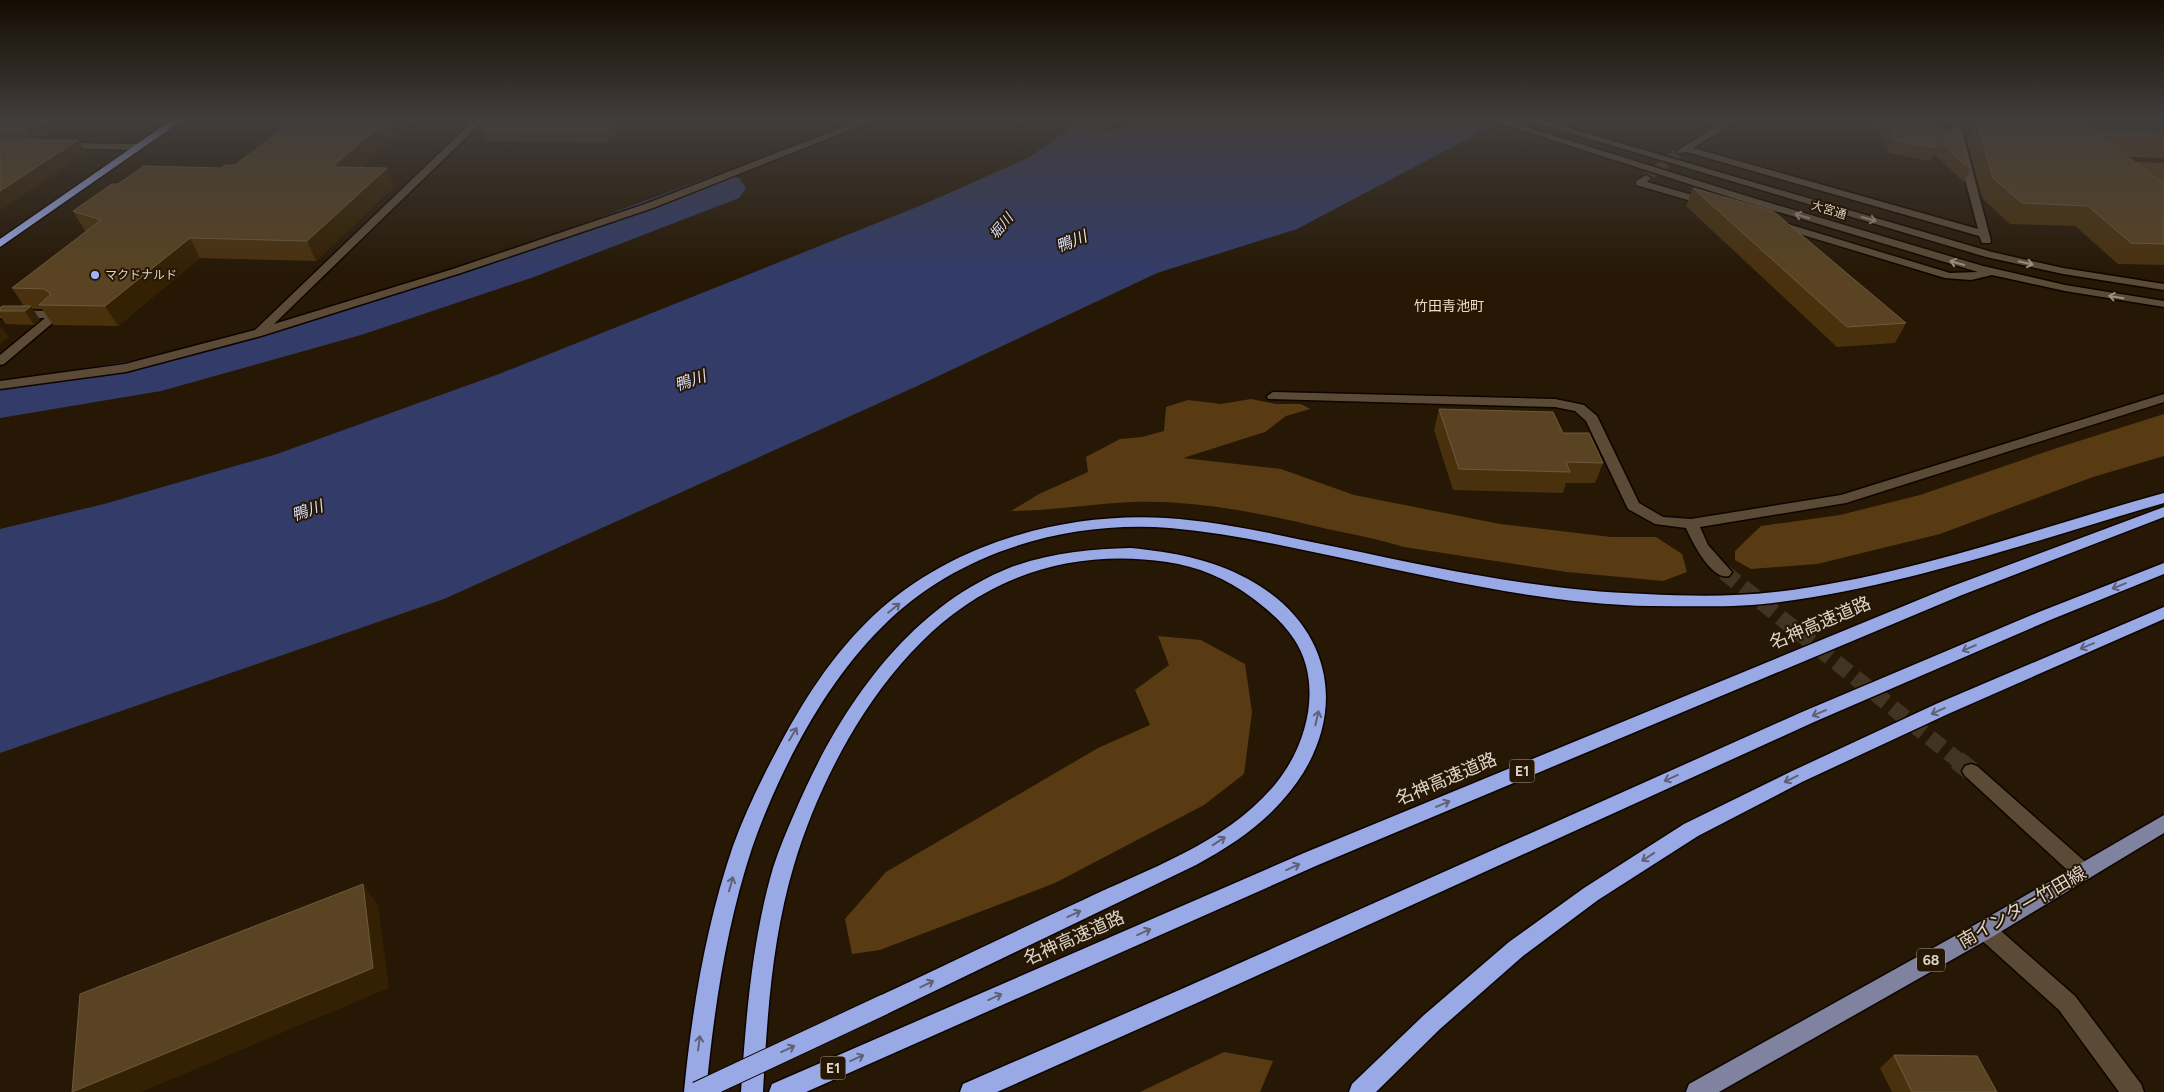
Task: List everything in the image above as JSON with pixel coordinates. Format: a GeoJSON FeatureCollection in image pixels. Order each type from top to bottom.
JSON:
{"type":"FeatureCollection","features":[{"type":"Feature","properties":{"kind":"highway"},"geometry":{"type":"LineString","coordinates":[[0,244],[106,170]]}},
{"type":"Feature","properties":{"kind":"highway"},"geometry":{"type":"LineString","coordinates":[[752,1092],[757,1009],[767,936],[782,871],[804,812],[831,753],[864,701],[898,657],[939,617],[982,587],[1026,568],[1068,557],[1103,553],[1140,553],[1172,557],[1217,571],[1240,582],[1268,600],[1292,622],[1308,647],[1317,675],[1320,705],[1312,735],[1296,768],[1276,797],[1245,824],[1194,857],[883,1005],[696,1092],[699,1047],[710,970],[725,909],[741,852],[790,739],[822,688],[851,649],[882,618],[916,590],[949,568],[988,550],[1025,536],[1071,526],[1116,522],[1158,522],[1203,526],[1249,534],[1492,583],[1571,595],[1643,600],[1714,600],[1774,597],[1834,588],[1892,576],[2164,498]]}},
{"type":"Feature","properties":{"kind":"highway","name":"名神高速道路"},"geometry":{"type":"LineString","coordinates":[[780,1092],[1311,860],[1956,591],[2164,512]]}},
{"type":"Feature","properties":{"kind":"highway"},"geometry":{"type":"LineString","coordinates":[[971,1092],[1229,978],[1712,759],[2055,611],[2164,568]]}},
{"type":"Feature","properties":{"kind":"highway"},"geometry":{"type":"LineString","coordinates":[[1360,1092],[1432,1022],[1516,949],[1591,894],[1691,830],[1796,777],[1942,709],[2164,613]]}},
{"type":"Feature","properties":{"kind":"main road","name":"南インター竹田線"},"geometry":{"type":"LineString","coordinates":[[1697,1092],[1985,930],[2164,823]]}},
{"type":"Feature","properties":{"kind":"street"},"geometry":{"type":"LineString","coordinates":[[257,334],[427,170]]}},
{"type":"Feature","properties":{"kind":"street"},"geometry":{"type":"LineString","coordinates":[[0,386],[126,368],[257,334],[457,271],[649,206],[741,170]]}},
{"type":"Feature","properties":{"kind":"street","name":"大宮通"},"geometry":{"type":"LineString","coordinates":[[1657,170],[1991,272],[2065,288],[2164,304]]}},
{"type":"Feature","properties":{"kind":"street","name":"大宮通"},"geometry":{"type":"LineString","coordinates":[[1703,170],[1990,254],[2063,271],[2164,288]]}},
{"type":"Feature","properties":{"kind":"street"},"geometry":{"type":"LineString","coordinates":[[1755,170],[1984,234]]}},
{"type":"Feature","properties":{"kind":"street"},"geometry":{"type":"LineString","coordinates":[[1967,170],[1990,254]]}},
{"type":"Feature","properties":{"kind":"street"},"geometry":{"type":"LineString","coordinates":[[1646,178],[1640,183],[1724,208]]}},
{"type":"Feature","properties":{"kind":"street"},"geometry":{"type":"LineString","coordinates":[[1762,219],[1949,276],[1970,277],[1991,272]]}},
{"type":"Feature","properties":{"kind":"street"},"geometry":{"type":"LineString","coordinates":[[0,314],[56,315],[0,360]]}},
{"type":"Feature","properties":{"kind":"street"},"geometry":{"type":"LineString","coordinates":[[1273,396],[1555,403],[1579,408],[1592,419],[1633,506],[1660,521],[1691,524],[1841,500],[1884,488],[2164,398]]}},
{"type":"Feature","properties":{"kind":"street"},"geometry":{"type":"LineString","coordinates":[[1691,524],[1702,547],[1724,572]]}},
{"type":"Feature","properties":{"kind":"street"},"geometry":{"type":"LineString","coordinates":[[1971,771],[2083,872]]}},
{"type":"Feature","properties":{"kind":"street"},"geometry":{"type":"LineString","coordinates":[[1985,930],[2067,1003],[2133,1092]]}},
{"type":"Feature","properties":{"kind":"shaded area"},"geometry":{"type":"Polygon","coordinates":[[[2128,170],[2164,170],[2164,191],[2128,170]]]}},
{"type":"Feature","properties":{"kind":"shaded area"},"geometry":{"type":"Polygon","coordinates":[[[1251,399],[1276,404],[1301,404],[1310,409],[1286,416],[1265,432],[1183,458],[1281,469],[1354,495],[1500,524],[1611,537],[1656,537],[1682,554],[1687,572],[1663,581],[1567,572],[1404,547],[1276,517],[1204,505],[1132,502],[1011,511],[1039,494],[1088,472],[1086,457],[1120,439],[1142,437],[1164,431],[1166,407],[1188,400],[1221,404],[1251,399]]]}},
{"type":"Feature","properties":{"kind":"shaded area"},"geometry":{"type":"Polygon","coordinates":[[[2164,414],[2164,456],[2093,477],[1940,534],[1817,564],[1751,569],[1735,560],[1735,551],[1761,526],[1840,515],[1920,495],[2164,414]]]}},
{"type":"Feature","properties":{"kind":"shaded area"},"geometry":{"type":"Polygon","coordinates":[[[1158,636],[1201,640],[1245,664],[1252,712],[1244,774],[1204,805],[1055,883],[880,950],[852,954],[845,919],[886,872],[1098,748],[1150,725],[1135,690],[1169,665],[1158,636]]]}},
{"type":"Feature","properties":{"kind":"shaded area"},"geometry":{"type":"Polygon","coordinates":[[[1224,1052],[1273,1061],[1260,1092],[1140,1092],[1224,1052]]]}},
{"type":"Feature","properties":{"kind":"water"},"geometry":{"type":"Polygon","coordinates":[[[1001,170],[1409,170],[1297,229],[1157,273],[915,387],[444,599],[0,753],[0,529],[104,504],[277,454],[499,374],[922,205],[1001,170]]]}},
{"type":"Feature","properties":{"kind":"building"},"geometry":{"type":"Polygon","coordinates":[[[0,170],[32,170],[0,191],[0,170]]]}},
{"type":"Feature","properties":{"kind":"building"},"geometry":{"type":"Polygon","coordinates":[[[138,170],[385,170],[307,241],[190,238],[105,306],[39,305],[51,294],[44,289],[12,288],[101,220],[73,211],[112,184],[118,184],[138,170]]]}},
{"type":"Feature","properties":{"kind":"building"},"geometry":{"type":"Polygon","coordinates":[[[1991,170],[2145,170],[2164,184],[2164,244],[2131,243],[2088,206],[2022,203],[1993,178],[1991,170]]]}},
{"type":"Feature","properties":{"kind":"building"},"geometry":{"type":"Polygon","coordinates":[[[1693,188],[1773,211],[1906,323],[1847,327],[1693,188]]]}},
{"type":"Feature","properties":{"kind":"building"},"geometry":{"type":"Polygon","coordinates":[[[2,306],[31,306],[25,311],[0,311],[2,306]]]}},
{"type":"Feature","properties":{"kind":"building"},"geometry":{"type":"Polygon","coordinates":[[[1439,409],[1553,412],[1563,433],[1589,433],[1603,463],[1566,462],[1570,472],[1459,469],[1439,409]]]}},
{"type":"Feature","properties":{"kind":"building"},"geometry":{"type":"Polygon","coordinates":[[[363,884],[373,968],[72,1092],[80,994],[363,884]]]}},
{"type":"Feature","properties":{"kind":"building"},"geometry":{"type":"Polygon","coordinates":[[[1894,1055],[1977,1056],[1997,1092],[1912,1092],[1894,1055]]]}},
{"type":"Feature","properties":{"kind":"waterway"},"geometry":{"type":"LineString","coordinates":[[0,400],[161,374],[342,323],[516,266],[723,188]]}},
{"type":"Feature","properties":{"kind":"tunnel"},"geometry":{"type":"LineString","coordinates":[[1646,178],[1656,170]]}},
{"type":"Feature","properties":{"kind":"tunnel"},"geometry":{"type":"LineString","coordinates":[[1724,572],[1959,761]]}},
{"type":"Feature","properties":{"kind":"tunnel"},"geometry":{"type":"LineString","coordinates":[[1957,760],[1971,771]]}},
{"type":"Feature","properties":{"kind":"place","name":"マクドナルド"},"geometry":{"type":"Point","coordinates":[95,275]}},
{"type":"Feature","properties":{"kind":"district","name":"竹田青池町"},"geometry":{"type":"Point","coordinates":[1449,306]}},
{"type":"Feature","properties":{"kind":"water label","name":"堀川"},"geometry":{"type":"Point","coordinates":[1001,226]}},
{"type":"Feature","properties":{"kind":"water label","name":"鴨川"},"geometry":{"type":"Point","coordinates":[1071,241]}},
{"type":"Feature","properties":{"kind":"water label","name":"鴨川"},"geometry":{"type":"Point","coordinates":[690,380]}},
{"type":"Feature","properties":{"kind":"water label","name":"鴨川"},"geometry":{"type":"Point","coordinates":[307,510]}}]}
